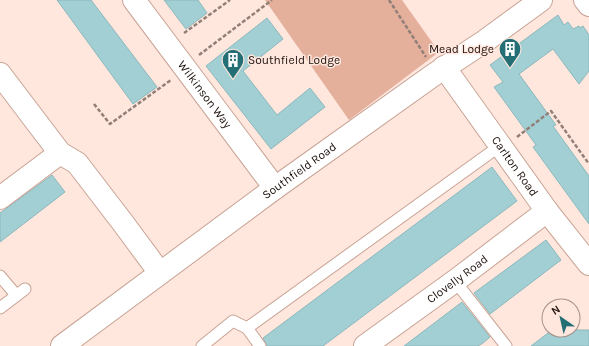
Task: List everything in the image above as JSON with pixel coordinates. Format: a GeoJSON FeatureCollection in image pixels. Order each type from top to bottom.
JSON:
{"type":"FeatureCollection","features":[{"type":"Feature","properties":{"kind":"street","name":"Wilkinson Way"},"geometry":{"type":"LineString","coordinates":[[134,0],[275,188]]}},
{"type":"Feature","properties":{"kind":"street","name":"Southfield Road"},"geometry":{"type":"LineString","coordinates":[[62,346],[275,188],[436,64],[485,41],[541,0]]}},
{"type":"Feature","properties":{"kind":"street"},"geometry":{"type":"LineString","coordinates":[[585,0],[589,5]]}},
{"type":"Feature","properties":{"kind":"street","name":"Carlton Road"},"geometry":{"type":"LineString","coordinates":[[436,64],[502,147],[547,211],[589,264]]}},
{"type":"Feature","properties":{"kind":"street"},"geometry":{"type":"LineString","coordinates":[[0,74],[60,154],[77,163],[124,223],[160,273]]}},
{"type":"Feature","properties":{"kind":"street"},"geometry":{"type":"LineString","coordinates":[[0,198],[60,154]]}},
{"type":"Feature","properties":{"kind":"street","name":"Clovelly Road"},"geometry":{"type":"LineString","coordinates":[[365,346],[455,281],[547,211]]}},
{"type":"Feature","properties":{"kind":"lane"},"geometry":{"type":"LineString","coordinates":[[247,328],[502,147]]}},
{"type":"Feature","properties":{"kind":"lane"},"geometry":{"type":"LineString","coordinates":[[0,276],[20,292],[0,308]]}},
{"type":"Feature","properties":{"kind":"lane"},"geometry":{"type":"LineString","coordinates":[[455,281],[506,346]]}},
{"type":"Feature","properties":{"kind":"lane"},"geometry":{"type":"LineString","coordinates":[[202,346],[233,321],[247,328],[260,346]]}},
{"type":"Feature","properties":{"kind":"path"},"geometry":{"type":"LineString","coordinates":[[167,45],[230,0]]}},
{"type":"Feature","properties":{"kind":"path"},"geometry":{"type":"LineString","coordinates":[[94,104],[110,124],[272,0]]}},
{"type":"Feature","properties":{"kind":"path"},"geometry":{"type":"LineString","coordinates":[[389,0],[436,64]]}},
{"type":"Feature","properties":{"kind":"path"},"geometry":{"type":"LineString","coordinates":[[502,147],[551,111],[589,164]]}},
{"type":"Feature","properties":{"kind":"shaded area"},"geometry":{"type":"Polygon","coordinates":[[[265,0],[402,0],[439,52],[349,120],[265,0]]]}},
{"type":"Feature","properties":{"kind":"building"},"geometry":{"type":"Polygon","coordinates":[[[57,0],[91,0],[157,87],[133,104],[57,0]]]}},
{"type":"Feature","properties":{"kind":"building"},"geometry":{"type":"Polygon","coordinates":[[[164,0],[198,0],[207,13],[186,29],[164,0]]]}},
{"type":"Feature","properties":{"kind":"building"},"geometry":{"type":"Polygon","coordinates":[[[558,15],[564,25],[568,22],[573,29],[583,26],[589,35],[589,71],[579,84],[553,49],[519,74],[556,125],[553,126],[589,176],[589,224],[533,147],[536,145],[494,87],[503,82],[490,65],[558,15]]]}},
{"type":"Feature","properties":{"kind":"building","name":"Southfield Lodge"},"geometry":{"type":"Polygon","coordinates":[[[267,18],[283,39],[243,71],[277,115],[310,88],[325,107],[271,149],[206,66],[267,18]]]}},
{"type":"Feature","properties":{"kind":"building"},"geometry":{"type":"Polygon","coordinates":[[[492,167],[517,201],[323,346],[267,346],[263,338],[492,167]]]}},
{"type":"Feature","properties":{"kind":"building"},"geometry":{"type":"Polygon","coordinates":[[[52,175],[65,192],[0,242],[0,213],[52,175]]]}},
{"type":"Feature","properties":{"kind":"building"},"geometry":{"type":"Polygon","coordinates":[[[546,240],[561,260],[490,314],[474,293],[546,240]]]}},
{"type":"Feature","properties":{"kind":"building"},"geometry":{"type":"Polygon","coordinates":[[[462,302],[490,337],[483,343],[478,346],[404,346],[462,302]]]}},
{"type":"Feature","properties":{"kind":"building"},"geometry":{"type":"Polygon","coordinates":[[[581,330],[589,330],[589,346],[531,346],[542,338],[581,338],[581,330]]]}},
{"type":"Feature","properties":{"kind":"place","name":"Mead Lodge"},"geometry":{"type":"Point","coordinates":[510,68]}},
{"type":"Feature","properties":{"kind":"place","name":"Southfield Lodge"},"geometry":{"type":"Point","coordinates":[233,80]}}]}
